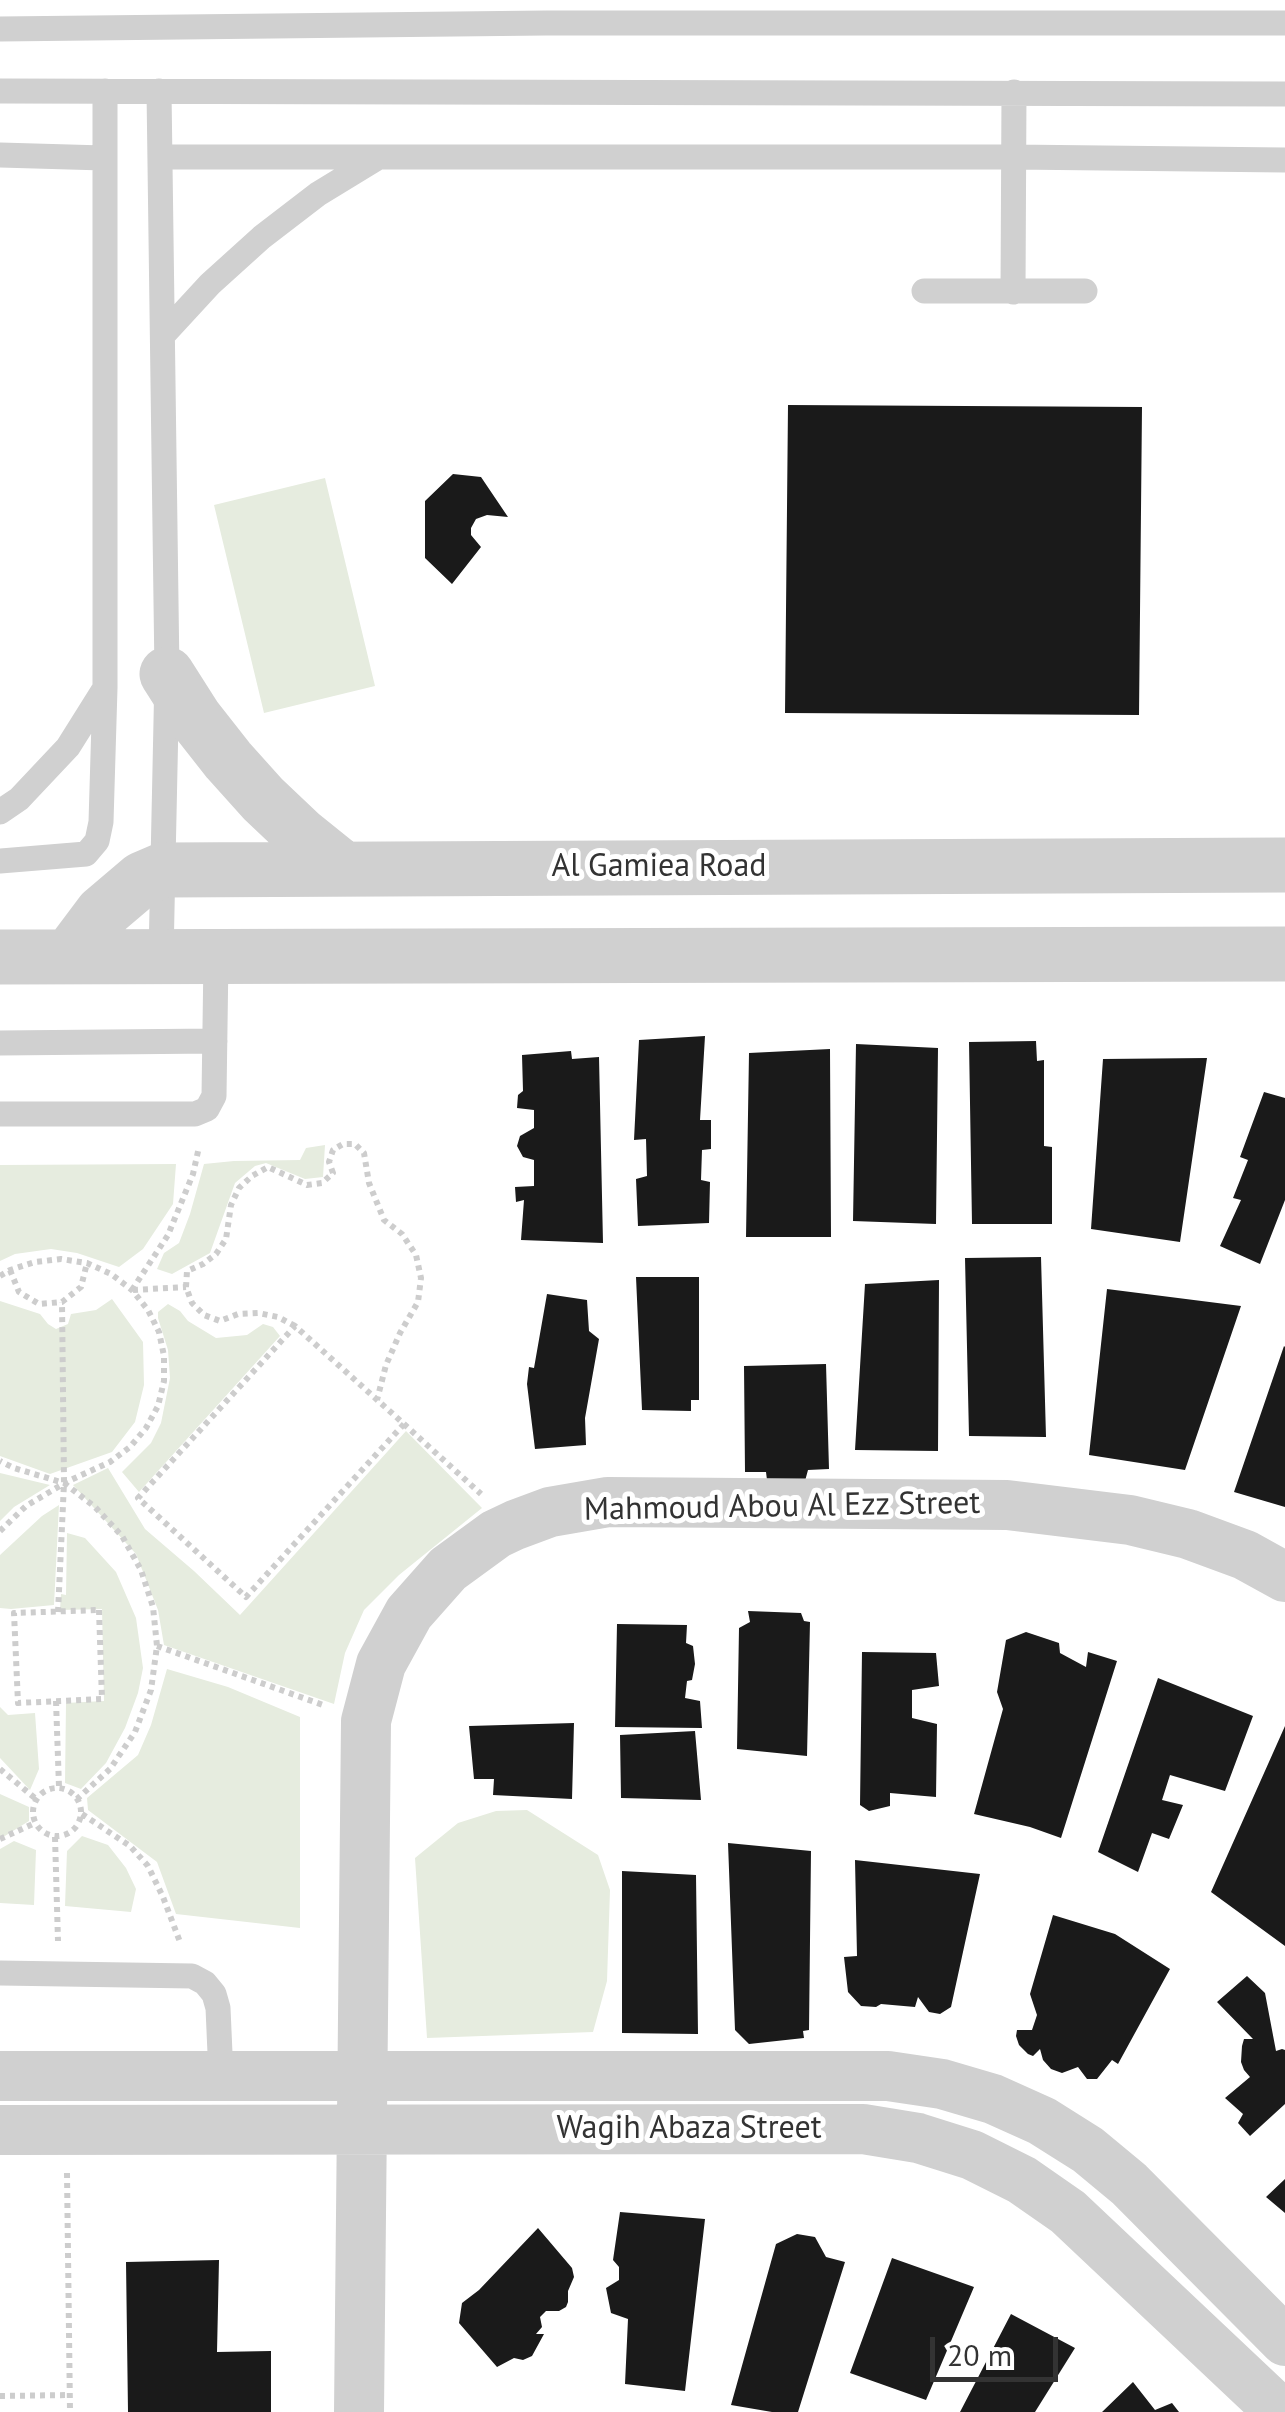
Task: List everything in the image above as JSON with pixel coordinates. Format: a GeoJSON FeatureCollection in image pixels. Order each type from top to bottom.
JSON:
{"type":"FeatureCollection","features":[{"type":"Feature","properties":{"kind":"street"},"geometry":{"type":"LineString","coordinates":[[167,674],[228,760],[263,799],[342,868]]}},
{"type":"Feature","properties":{"kind":"street","name":"Al Gamiea Road"},"geometry":{"type":"LineString","coordinates":[[163,870],[1285,866]]}},
{"type":"Feature","properties":{"kind":"street"},"geometry":{"type":"LineString","coordinates":[[69,957],[112,904],[142,879],[163,870]]}},
{"type":"Feature","properties":{"kind":"street"},"geometry":{"type":"LineString","coordinates":[[0,957],[1285,954]]}},
{"type":"Feature","properties":{"kind":"street","name":"Mahmoud Abou Al Ezz Street"},"geometry":{"type":"LineString","coordinates":[[359,2412],[366,1721],[381,1664],[410,1613],[448,1569],[515,1525],[550,1512],[608,1502],[1007,1505],[1130,1520],[1188,1534],[1245,1555],[1285,1577]]}},
{"type":"Feature","properties":{"kind":"street","name":"Wagih Abaza Street"},"geometry":{"type":"LineString","coordinates":[[0,2076],[888,2076],[942,2084],[993,2099],[1042,2121],[1102,2161],[1285,2341]]}},
{"type":"Feature","properties":{"kind":"street","name":"Wagih Abaza Street"},"geometry":{"type":"LineString","coordinates":[[0,2130],[863,2129],[918,2138],[972,2155],[1022,2180],[1068,2212],[1280,2412]]}},
{"type":"Feature","properties":{"kind":"lane"},"geometry":{"type":"LineString","coordinates":[[0,29],[526,23],[1285,23]]}},
{"type":"Feature","properties":{"kind":"lane"},"geometry":{"type":"LineString","coordinates":[[0,91],[1285,94]]}},
{"type":"Feature","properties":{"kind":"lane"},"geometry":{"type":"LineString","coordinates":[[0,861],[86,854],[98,841],[101,822],[105,91]]}},
{"type":"Feature","properties":{"kind":"lane"},"geometry":{"type":"LineString","coordinates":[[159,91],[167,674],[160,957]]}},
{"type":"Feature","properties":{"kind":"lane"},"geometry":{"type":"LineString","coordinates":[[1013,292],[1014,92]]}},
{"type":"Feature","properties":{"kind":"lane"},"geometry":{"type":"LineString","coordinates":[[0,156],[104,158]]}},
{"type":"Feature","properties":{"kind":"lane"},"geometry":{"type":"LineString","coordinates":[[160,157],[1285,160]]}},
{"type":"Feature","properties":{"kind":"lane"},"geometry":{"type":"LineString","coordinates":[[163,336],[210,284],[262,237],[318,194],[378,157]]}},
{"type":"Feature","properties":{"kind":"lane"},"geometry":{"type":"LineString","coordinates":[[924,291],[1084,291]]}},
{"type":"Feature","properties":{"kind":"lane"},"geometry":{"type":"LineString","coordinates":[[0,812],[19,799],[68,747],[104,688]]}},
{"type":"Feature","properties":{"kind":"lane"},"geometry":{"type":"LineString","coordinates":[[0,1114],[196,1114],[206,1109],[214,1096],[216,957]]}},
{"type":"Feature","properties":{"kind":"lane"},"geometry":{"type":"LineString","coordinates":[[0,1043],[215,1041]]}},
{"type":"Feature","properties":{"kind":"lane"},"geometry":{"type":"LineString","coordinates":[[0,1974],[192,1976],[214,1994],[221,2076]]}},
{"type":"Feature","properties":{"kind":"path"},"geometry":{"type":"LineString","coordinates":[[132,1290],[168,1235],[193,1174],[206,1109]]}},
{"type":"Feature","properties":{"kind":"path"},"geometry":{"type":"LineString","coordinates":[[377,1400],[386,1365],[418,1302],[421,1278],[416,1254],[402,1234],[384,1220],[364,1152],[355,1144],[343,1144],[333,1150],[329,1162],[333,1173],[322,1183],[307,1185],[268,1167],[239,1188],[231,1205],[226,1240],[216,1254],[187,1271],[186,1287],[192,1303],[204,1315],[220,1321],[238,1314],[258,1313],[278,1316],[295,1326],[515,1525]]}},
{"type":"Feature","properties":{"kind":"path"},"geometry":{"type":"LineString","coordinates":[[0,1276],[35,1262],[61,1260],[111,1274],[132,1290],[148,1310],[159,1332],[164,1356],[158,1406],[130,1448],[26,1506],[0,1531]]}},
{"type":"Feature","properties":{"kind":"path"},"geometry":{"type":"LineString","coordinates":[[10,1270],[19,1292],[39,1304],[62,1302],[81,1287],[86,1264]]}},
{"type":"Feature","properties":{"kind":"path"},"geometry":{"type":"LineString","coordinates":[[132,1290],[186,1287]]}},
{"type":"Feature","properties":{"kind":"path"},"geometry":{"type":"LineString","coordinates":[[58,1612],[64,1483],[62,1302]]}},
{"type":"Feature","properties":{"kind":"path"},"geometry":{"type":"LineString","coordinates":[[295,1326],[138,1498],[246,1596],[404,1424]]}},
{"type":"Feature","properties":{"kind":"path"},"geometry":{"type":"LineString","coordinates":[[0,1460],[64,1483],[96,1506],[132,1553],[153,1607],[157,1646],[151,1690],[135,1732],[110,1768],[77,1798]]}},
{"type":"Feature","properties":{"kind":"path"},"geometry":{"type":"LineString","coordinates":[[99,1610],[102,1699],[18,1702],[14,1613],[58,1612],[99,1610]]}},
{"type":"Feature","properties":{"kind":"path"},"geometry":{"type":"LineString","coordinates":[[157,1646],[366,1721]]}},
{"type":"Feature","properties":{"kind":"path"},"geometry":{"type":"LineString","coordinates":[[56,1701],[59,1787]]}},
{"type":"Feature","properties":{"kind":"path"},"geometry":{"type":"LineString","coordinates":[[0,1768],[36,1799]]}},
{"type":"Feature","properties":{"kind":"path"},"geometry":{"type":"LineString","coordinates":[[82,1814],[68,1835],[55,1837],[43,1833],[32,1810],[36,1799],[46,1790],[59,1787],[77,1798],[82,1814],[130,1846],[148,1866],[163,1896],[192,1976]]}},
{"type":"Feature","properties":{"kind":"path"},"geometry":{"type":"LineString","coordinates":[[0,1839],[35,1823]]}},
{"type":"Feature","properties":{"kind":"path"},"geometry":{"type":"LineString","coordinates":[[55,1837],[59,1974]]}},
{"type":"Feature","properties":{"kind":"path"},"geometry":{"type":"LineString","coordinates":[[66,2130],[70,2412]]}},
{"type":"Feature","properties":{"kind":"path"},"geometry":{"type":"LineString","coordinates":[[0,2396],[70,2396]]}},
{"type":"Feature","properties":{"kind":"shaded area"},"geometry":{"type":"Polygon","coordinates":[[[325,478],[375,686],[264,713],[214,505],[325,478]]]}},
{"type":"Feature","properties":{"kind":"shaded area"},"geometry":{"type":"Polygon","coordinates":[[[325,1145],[323,1177],[305,1179],[266,1163],[255,1166],[235,1183],[210,1253],[172,1274],[157,1269],[164,1253],[179,1243],[204,1164],[300,1160],[306,1148],[325,1145]]]}},
{"type":"Feature","properties":{"kind":"shaded area"},"geometry":{"type":"Polygon","coordinates":[[[176,1164],[173,1204],[143,1249],[119,1267],[51,1249],[15,1254],[0,1261],[0,1165],[176,1164]]]}},
{"type":"Feature","properties":{"kind":"shaded area"},"geometry":{"type":"Polygon","coordinates":[[[112,1299],[143,1342],[144,1385],[135,1422],[112,1452],[50,1474],[0,1456],[0,1301],[40,1314],[56,1329],[68,1324],[71,1314],[96,1310],[112,1299]]]}},
{"type":"Feature","properties":{"kind":"shaded area"},"geometry":{"type":"Polygon","coordinates":[[[168,1304],[216,1338],[247,1335],[263,1324],[273,1327],[280,1336],[139,1492],[122,1472],[151,1443],[161,1423],[170,1378],[168,1350],[158,1312],[168,1304]]]}},
{"type":"Feature","properties":{"kind":"shaded area"},"geometry":{"type":"Polygon","coordinates":[[[406,1431],[482,1508],[399,1575],[364,1610],[345,1653],[334,1704],[164,1645],[158,1610],[136,1554],[73,1485],[108,1468],[145,1529],[240,1615],[406,1431]]]}},
{"type":"Feature","properties":{"kind":"shaded area"},"geometry":{"type":"Polygon","coordinates":[[[0,1473],[50,1485],[14,1507],[0,1521],[0,1473]]]}},
{"type":"Feature","properties":{"kind":"shaded area"},"geometry":{"type":"Polygon","coordinates":[[[59,1505],[54,1605],[0,1608],[0,1555],[59,1505]]]}},
{"type":"Feature","properties":{"kind":"shaded area"},"geometry":{"type":"Polygon","coordinates":[[[67,1533],[85,1538],[116,1572],[136,1618],[143,1668],[125,1728],[106,1763],[81,1789],[65,1783],[66,1703],[104,1701],[102,1609],[60,1610],[61,1594],[66,1595],[67,1533]]]}},
{"type":"Feature","properties":{"kind":"shaded area"},"geometry":{"type":"Polygon","coordinates":[[[167,1669],[228,1687],[300,1717],[300,1928],[176,1914],[157,1862],[88,1810],[87,1798],[138,1755],[167,1669]]]}},
{"type":"Feature","properties":{"kind":"shaded area"},"geometry":{"type":"Polygon","coordinates":[[[0,1707],[8,1715],[35,1713],[39,1769],[30,1790],[0,1758],[0,1707]]]}},
{"type":"Feature","properties":{"kind":"shaded area"},"geometry":{"type":"Polygon","coordinates":[[[0,1794],[29,1807],[29,1821],[0,1839],[0,1794]]]}},
{"type":"Feature","properties":{"kind":"shaded area"},"geometry":{"type":"Polygon","coordinates":[[[527,1810],[598,1855],[610,1890],[607,1981],[593,2032],[427,2038],[415,1858],[458,1823],[496,1811],[527,1810]]]}},
{"type":"Feature","properties":{"kind":"shaded area"},"geometry":{"type":"Polygon","coordinates":[[[82,1836],[108,1845],[126,1868],[136,1889],[131,1912],[65,1906],[67,1851],[82,1836]]]}},
{"type":"Feature","properties":{"kind":"shaded area"},"geometry":{"type":"Polygon","coordinates":[[[14,1841],[36,1850],[34,1905],[0,1903],[0,1849],[14,1841]]]}},
{"type":"Feature","properties":{"kind":"building"},"geometry":{"type":"Polygon","coordinates":[[[788,405],[1142,407],[1139,715],[785,713],[788,405]]]}},
{"type":"Feature","properties":{"kind":"building"},"geometry":{"type":"Polygon","coordinates":[[[453,474],[481,477],[508,517],[487,515],[476,519],[471,535],[481,547],[452,584],[425,558],[425,501],[453,474]]]}},
{"type":"Feature","properties":{"kind":"building"},"geometry":{"type":"Polygon","coordinates":[[[705,1036],[700,1120],[711,1120],[711,1149],[702,1150],[701,1180],[710,1182],[709,1223],[638,1226],[636,1179],[647,1176],[646,1139],[634,1140],[639,1040],[705,1036]]]}},
{"type":"Feature","properties":{"kind":"building"},"geometry":{"type":"Polygon","coordinates":[[[1036,1041],[1037,1061],[1044,1060],[1044,1146],[1052,1147],[1052,1224],[972,1224],[969,1042],[1036,1041]]]}},
{"type":"Feature","properties":{"kind":"building"},"geometry":{"type":"Polygon","coordinates":[[[856,1044],[938,1048],[936,1224],[853,1221],[856,1044]]]}},
{"type":"Feature","properties":{"kind":"building"},"geometry":{"type":"Polygon","coordinates":[[[830,1049],[831,1237],[746,1237],[749,1053],[830,1049]]]}},
{"type":"Feature","properties":{"kind":"building"},"geometry":{"type":"Polygon","coordinates":[[[571,1051],[572,1059],[599,1057],[603,1243],[521,1240],[524,1200],[516,1202],[515,1187],[534,1186],[534,1160],[523,1157],[517,1146],[520,1136],[534,1128],[534,1110],[517,1108],[518,1095],[523,1091],[522,1055],[571,1051]]]}},
{"type":"Feature","properties":{"kind":"building"},"geometry":{"type":"Polygon","coordinates":[[[1207,1058],[1180,1242],[1091,1229],[1103,1059],[1207,1058]]]}},
{"type":"Feature","properties":{"kind":"building"},"geometry":{"type":"Polygon","coordinates":[[[1264,1092],[1285,1098],[1285,1200],[1260,1264],[1220,1246],[1241,1200],[1233,1198],[1248,1160],[1240,1157],[1264,1092]]]}},
{"type":"Feature","properties":{"kind":"building"},"geometry":{"type":"Polygon","coordinates":[[[1041,1257],[1046,1437],[969,1436],[965,1258],[1041,1257]]]}},
{"type":"Feature","properties":{"kind":"building"},"geometry":{"type":"Polygon","coordinates":[[[636,1277],[699,1277],[699,1400],[691,1400],[691,1411],[642,1410],[636,1277]]]}},
{"type":"Feature","properties":{"kind":"building"},"geometry":{"type":"Polygon","coordinates":[[[939,1280],[938,1451],[855,1450],[865,1284],[939,1280]]]}},
{"type":"Feature","properties":{"kind":"building"},"geometry":{"type":"Polygon","coordinates":[[[1107,1289],[1241,1306],[1185,1470],[1089,1455],[1107,1289]]]}},
{"type":"Feature","properties":{"kind":"building"},"geometry":{"type":"Polygon","coordinates":[[[547,1294],[587,1300],[589,1331],[599,1339],[585,1418],[586,1445],[535,1449],[527,1384],[529,1367],[534,1368],[547,1294]]]}},
{"type":"Feature","properties":{"kind":"building"},"geometry":{"type":"Polygon","coordinates":[[[1285,1347],[1285,1507],[1234,1492],[1285,1347]]]}},
{"type":"Feature","properties":{"kind":"building"},"geometry":{"type":"Polygon","coordinates":[[[826,1364],[829,1469],[808,1470],[805,1481],[767,1480],[766,1472],[745,1472],[744,1366],[826,1364]]]}},
{"type":"Feature","properties":{"kind":"building"},"geometry":{"type":"Polygon","coordinates":[[[748,1611],[801,1613],[804,1621],[810,1622],[807,1756],[737,1749],[739,1628],[750,1622],[748,1611]]]}},
{"type":"Feature","properties":{"kind":"building"},"geometry":{"type":"Polygon","coordinates":[[[617,1624],[687,1625],[686,1643],[693,1646],[695,1664],[685,1698],[700,1701],[702,1728],[615,1727],[617,1624]]]}},
{"type":"Feature","properties":{"kind":"building"},"geometry":{"type":"Polygon","coordinates":[[[1026,1632],[1059,1643],[1060,1653],[1086,1667],[1088,1652],[1117,1661],[1061,1838],[974,1814],[1003,1709],[997,1692],[1006,1640],[1026,1632]]]}},
{"type":"Feature","properties":{"kind":"building"},"geometry":{"type":"Polygon","coordinates":[[[862,1652],[936,1653],[939,1686],[912,1690],[912,1718],[937,1724],[936,1797],[890,1793],[890,1806],[869,1811],[860,1805],[862,1652]]]}},
{"type":"Feature","properties":{"kind":"building"},"geometry":{"type":"Polygon","coordinates":[[[1158,1678],[1253,1716],[1225,1791],[1170,1775],[1162,1800],[1183,1805],[1169,1839],[1152,1833],[1138,1872],[1098,1852],[1158,1678]]]}},
{"type":"Feature","properties":{"kind":"building"},"geometry":{"type":"Polygon","coordinates":[[[574,1723],[572,1799],[493,1795],[494,1779],[474,1779],[469,1726],[574,1723]]]}},
{"type":"Feature","properties":{"kind":"building"},"geometry":{"type":"Polygon","coordinates":[[[1285,1726],[1285,1946],[1211,1892],[1285,1726]]]}},
{"type":"Feature","properties":{"kind":"building"},"geometry":{"type":"Polygon","coordinates":[[[695,1731],[701,1800],[621,1798],[620,1735],[695,1731]]]}},
{"type":"Feature","properties":{"kind":"building"},"geometry":{"type":"Polygon","coordinates":[[[728,1843],[811,1851],[809,2030],[803,2031],[804,2038],[749,2044],[735,2030],[728,1843]]]}},
{"type":"Feature","properties":{"kind":"building"},"geometry":{"type":"Polygon","coordinates":[[[855,1860],[980,1874],[951,2007],[940,2014],[929,2012],[918,1997],[915,2007],[861,2006],[848,1992],[844,1957],[857,1956],[855,1860]]]}},
{"type":"Feature","properties":{"kind":"building"},"geometry":{"type":"Polygon","coordinates":[[[622,1871],[696,1875],[698,2034],[622,2033],[622,1871]]]}},
{"type":"Feature","properties":{"kind":"building"},"geometry":{"type":"Polygon","coordinates":[[[1053,1915],[1115,1934],[1170,1969],[1118,2064],[1112,2060],[1097,2079],[1087,2079],[1078,2067],[1062,2073],[1051,2069],[1040,2049],[1033,2056],[1028,2054],[1016,2036],[1017,2030],[1032,2030],[1037,2015],[1030,1994],[1053,1915]]]}},
{"type":"Feature","properties":{"kind":"building"},"geometry":{"type":"Polygon","coordinates":[[[1247,1976],[1265,1993],[1276,2051],[1285,2050],[1285,2104],[1250,2136],[1238,2123],[1243,2114],[1225,2098],[1250,2077],[1241,2062],[1242,2046],[1244,2039],[1253,2039],[1217,2002],[1247,1976]]]}},
{"type":"Feature","properties":{"kind":"building"},"geometry":{"type":"Polygon","coordinates":[[[1285,2179],[1285,2213],[1266,2197],[1285,2179]]]}},
{"type":"Feature","properties":{"kind":"building"},"geometry":{"type":"Polygon","coordinates":[[[620,2212],[705,2219],[685,2391],[625,2384],[628,2319],[611,2313],[606,2288],[619,2280],[619,2267],[613,2260],[620,2212]]]}},
{"type":"Feature","properties":{"kind":"building"},"geometry":{"type":"Polygon","coordinates":[[[538,2228],[572,2268],[574,2277],[568,2302],[559,2311],[546,2311],[540,2317],[542,2327],[536,2334],[544,2334],[532,2356],[514,2358],[497,2367],[459,2323],[462,2303],[538,2228]]]}},
{"type":"Feature","properties":{"kind":"building"},"geometry":{"type":"Polygon","coordinates":[[[797,2234],[815,2237],[826,2257],[845,2262],[798,2412],[731,2405],[776,2244],[797,2234]]]}},
{"type":"Feature","properties":{"kind":"building"},"geometry":{"type":"Polygon","coordinates":[[[892,2258],[974,2287],[926,2400],[850,2373],[892,2258]]]}},
{"type":"Feature","properties":{"kind":"building"},"geometry":{"type":"Polygon","coordinates":[[[219,2260],[217,2352],[271,2351],[271,2412],[128,2412],[126,2262],[219,2260]]]}},
{"type":"Feature","properties":{"kind":"building"},"geometry":{"type":"Polygon","coordinates":[[[1011,2314],[1075,2348],[1035,2412],[960,2412],[1011,2314]]]}},
{"type":"Feature","properties":{"kind":"building"},"geometry":{"type":"Polygon","coordinates":[[[1133,2382],[1155,2410],[1172,2403],[1179,2412],[1102,2412],[1133,2382]]]}}]}
